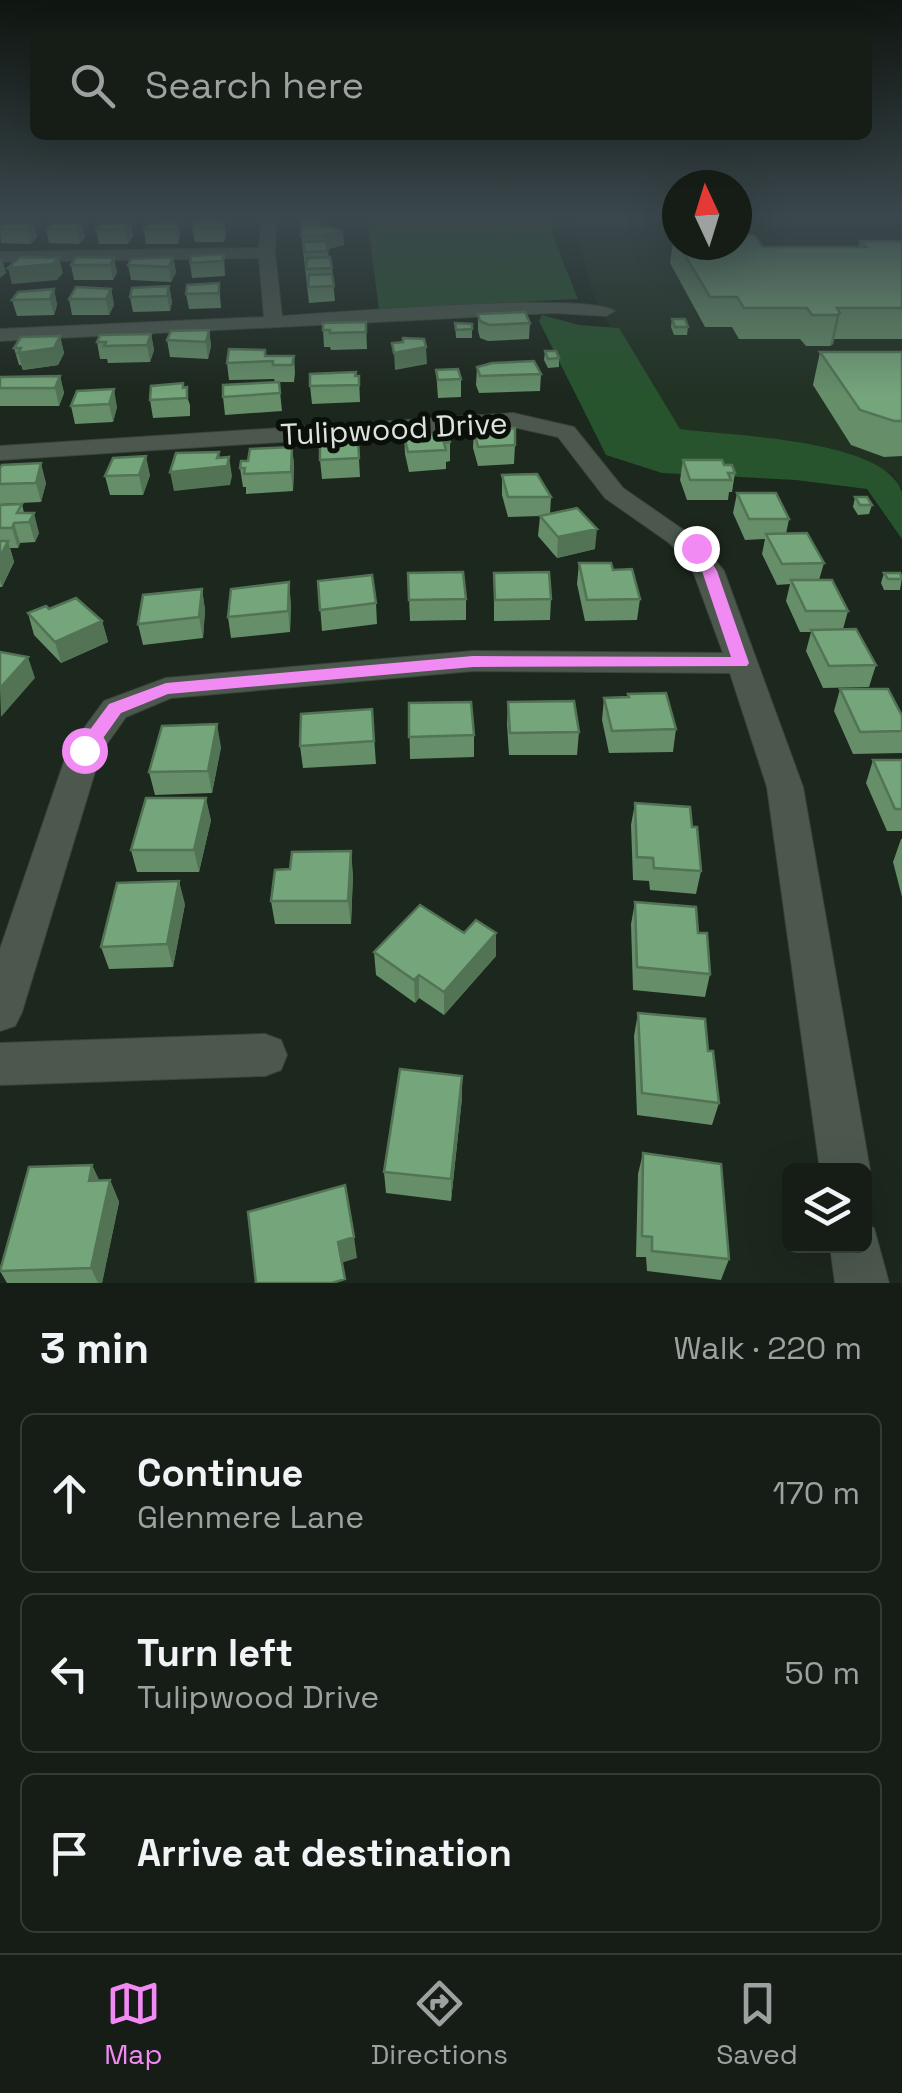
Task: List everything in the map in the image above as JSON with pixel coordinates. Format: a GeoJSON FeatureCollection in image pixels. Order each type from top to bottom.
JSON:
{"type":"FeatureCollection","features":[{"type":"Feature","properties":{"kind":"street"},"geometry":{"type":"LineString","coordinates":[[269,276],[274,322]]}},
{"type":"Feature","properties":{"kind":"street"},"geometry":{"type":"LineString","coordinates":[[0,335],[554,308],[606,311]]}},
{"type":"Feature","properties":{"kind":"street","name":"Tulipwood Drive"},"geometry":{"type":"LineString","coordinates":[[0,454],[494,421],[544,423],[577,442],[591,469],[617,496],[696,548],[710,571],[786,787],[844,1163]]}},
{"type":"Feature","properties":{"kind":"street"},"geometry":{"type":"LineString","coordinates":[[0,1012],[84,750],[115,708],[166,688],[473,662],[741,663]]}},
{"type":"Feature","properties":{"kind":"street"},"geometry":{"type":"LineString","coordinates":[[0,1064],[265,1055]]}},
{"type":"Feature","properties":{"kind":"street"},"geometry":{"type":"LineString","coordinates":[[857,1253],[862,1283]]}},
{"type":"Feature","properties":{"kind":"shaded area"},"geometry":{"type":"Polygon","coordinates":[[[588,276],[902,276],[902,490],[892,473],[671,443],[593,294],[588,276]]]}},
{"type":"Feature","properties":{"kind":"green space"},"geometry":{"type":"Polygon","coordinates":[[[375,276],[569,276],[578,299],[379,310],[375,276]]]}},
{"type":"Feature","properties":{"kind":"green space"},"geometry":{"type":"Polygon","coordinates":[[[542,315],[579,325],[619,328],[680,429],[837,450],[867,460],[890,474],[902,492],[902,539],[867,489],[796,480],[662,473],[606,455],[539,321],[542,315]]]}},
{"type":"Feature","properties":{"kind":"building"},"geometry":{"type":"Polygon","coordinates":[[[309,276],[332,276],[334,286],[308,287],[309,276]]]}},
{"type":"Feature","properties":{"kind":"building"},"geometry":{"type":"Polygon","coordinates":[[[697,276],[902,276],[902,308],[837,308],[837,315],[812,315],[807,308],[744,308],[737,297],[710,297],[697,276]]]}},
{"type":"Feature","properties":{"kind":"building"},"geometry":{"type":"Polygon","coordinates":[[[219,283],[219,293],[186,294],[187,285],[219,283]]]}},
{"type":"Feature","properties":{"kind":"building"},"geometry":{"type":"Polygon","coordinates":[[[169,286],[167,296],[130,297],[132,288],[169,286]]]}},
{"type":"Feature","properties":{"kind":"building"},"geometry":{"type":"Polygon","coordinates":[[[76,287],[111,289],[106,299],[69,299],[76,287]]]}},
{"type":"Feature","properties":{"kind":"building"},"geometry":{"type":"Polygon","coordinates":[[[54,289],[50,299],[12,300],[18,292],[54,289]]]}},
{"type":"Feature","properties":{"kind":"building"},"geometry":{"type":"Polygon","coordinates":[[[525,312],[530,323],[489,325],[480,321],[478,314],[525,312]]]}},
{"type":"Feature","properties":{"kind":"building"},"geometry":{"type":"Polygon","coordinates":[[[672,319],[685,319],[688,327],[675,327],[672,319]]]}},
{"type":"Feature","properties":{"kind":"building"},"geometry":{"type":"Polygon","coordinates":[[[366,322],[366,332],[323,330],[323,323],[366,322]]]}},
{"type":"Feature","properties":{"kind":"building"},"geometry":{"type":"Polygon","coordinates":[[[455,323],[472,324],[472,329],[456,330],[455,323]]]}},
{"type":"Feature","properties":{"kind":"building"},"geometry":{"type":"Polygon","coordinates":[[[209,330],[206,342],[167,340],[171,331],[209,330]]]}},
{"type":"Feature","properties":{"kind":"building"},"geometry":{"type":"Polygon","coordinates":[[[151,334],[147,345],[104,346],[106,342],[97,342],[100,335],[151,334]]]}},
{"type":"Feature","properties":{"kind":"building"},"geometry":{"type":"Polygon","coordinates":[[[60,336],[54,348],[18,353],[21,348],[14,348],[21,337],[60,336]]]}},
{"type":"Feature","properties":{"kind":"building"},"geometry":{"type":"Polygon","coordinates":[[[403,338],[424,339],[426,347],[394,353],[392,343],[403,342],[403,338]]]}},
{"type":"Feature","properties":{"kind":"building"},"geometry":{"type":"Polygon","coordinates":[[[229,349],[265,350],[265,356],[294,356],[292,365],[273,365],[273,361],[227,363],[229,349]]]}},
{"type":"Feature","properties":{"kind":"building"},"geometry":{"type":"Polygon","coordinates":[[[545,351],[556,351],[559,358],[548,359],[545,351]]]}},
{"type":"Feature","properties":{"kind":"building"},"geometry":{"type":"Polygon","coordinates":[[[820,352],[902,352],[902,421],[860,410],[820,352]]]}},
{"type":"Feature","properties":{"kind":"building"},"geometry":{"type":"Polygon","coordinates":[[[534,361],[541,374],[480,376],[477,367],[492,363],[534,361]]]}},
{"type":"Feature","properties":{"kind":"building"},"geometry":{"type":"Polygon","coordinates":[[[458,369],[461,379],[438,380],[436,370],[458,369]]]}},
{"type":"Feature","properties":{"kind":"building"},"geometry":{"type":"Polygon","coordinates":[[[356,372],[359,385],[310,386],[310,374],[356,372]]]}},
{"type":"Feature","properties":{"kind":"building"},"geometry":{"type":"Polygon","coordinates":[[[60,376],[55,388],[0,388],[0,377],[60,376]]]}},
{"type":"Feature","properties":{"kind":"building"},"geometry":{"type":"Polygon","coordinates":[[[279,382],[280,393],[223,397],[223,385],[279,382]]]}},
{"type":"Feature","properties":{"kind":"building"},"geometry":{"type":"Polygon","coordinates":[[[183,383],[187,398],[150,400],[151,386],[183,383]]]}},
{"type":"Feature","properties":{"kind":"building"},"geometry":{"type":"Polygon","coordinates":[[[114,389],[109,404],[71,406],[77,391],[114,389]]]}},
{"type":"Feature","properties":{"kind":"building"},"geometry":{"type":"Polygon","coordinates":[[[515,428],[515,445],[478,447],[474,430],[515,428]]]}},
{"type":"Feature","properties":{"kind":"building"},"geometry":{"type":"Polygon","coordinates":[[[447,433],[450,442],[444,443],[446,450],[408,452],[404,436],[447,433]]]}},
{"type":"Feature","properties":{"kind":"building"},"geometry":{"type":"Polygon","coordinates":[[[358,441],[359,458],[320,460],[320,443],[358,441]]]}},
{"type":"Feature","properties":{"kind":"building"},"geometry":{"type":"Polygon","coordinates":[[[292,447],[291,472],[244,474],[245,468],[240,468],[241,461],[248,461],[250,449],[292,447]]]}},
{"type":"Feature","properties":{"kind":"building"},"geometry":{"type":"Polygon","coordinates":[[[219,452],[217,458],[229,457],[227,466],[170,472],[176,453],[219,452]]]}},
{"type":"Feature","properties":{"kind":"building"},"geometry":{"type":"Polygon","coordinates":[[[146,456],[139,475],[105,476],[113,458],[146,456]]]}},
{"type":"Feature","properties":{"kind":"building"},"geometry":{"type":"Polygon","coordinates":[[[683,460],[722,460],[724,465],[732,465],[735,473],[728,473],[731,480],[690,480],[683,460]]]}},
{"type":"Feature","properties":{"kind":"building"},"geometry":{"type":"Polygon","coordinates":[[[41,463],[36,483],[0,484],[2,465],[41,463]]]}},
{"type":"Feature","properties":{"kind":"building"},"geometry":{"type":"Polygon","coordinates":[[[537,474],[551,497],[508,497],[502,475],[537,474]]]}},
{"type":"Feature","properties":{"kind":"building"},"geometry":{"type":"Polygon","coordinates":[[[737,493],[776,493],[789,519],[749,519],[737,493]]]}},
{"type":"Feature","properties":{"kind":"building"},"geometry":{"type":"Polygon","coordinates":[[[855,497],[867,497],[872,505],[860,505],[855,497]]]}},
{"type":"Feature","properties":{"kind":"building"},"geometry":{"type":"Polygon","coordinates":[[[22,504],[17,513],[34,513],[29,522],[0,528],[0,505],[22,504]]]}},
{"type":"Feature","properties":{"kind":"building"},"geometry":{"type":"Polygon","coordinates":[[[577,508],[597,529],[558,537],[540,516],[577,508]]]}},
{"type":"Feature","properties":{"kind":"building"},"geometry":{"type":"Polygon","coordinates":[[[807,533],[824,563],[782,564],[766,534],[807,533]]]}},
{"type":"Feature","properties":{"kind":"building"},"geometry":{"type":"Polygon","coordinates":[[[0,541],[8,541],[0,557],[0,541]]]}},
{"type":"Feature","properties":{"kind":"building"},"geometry":{"type":"Polygon","coordinates":[[[579,563],[611,563],[613,570],[632,569],[640,599],[587,600],[579,563]]]}},
{"type":"Feature","properties":{"kind":"building"},"geometry":{"type":"Polygon","coordinates":[[[463,572],[466,599],[409,600],[408,573],[463,572]]]}},
{"type":"Feature","properties":{"kind":"building"},"geometry":{"type":"Polygon","coordinates":[[[549,572],[551,599],[495,600],[494,573],[549,572]]]}},
{"type":"Feature","properties":{"kind":"building"},"geometry":{"type":"Polygon","coordinates":[[[884,573],[900,573],[902,579],[888,579],[884,573]]]}},
{"type":"Feature","properties":{"kind":"building"},"geometry":{"type":"Polygon","coordinates":[[[372,575],[376,603],[320,610],[318,581],[372,575]]]}},
{"type":"Feature","properties":{"kind":"building"},"geometry":{"type":"Polygon","coordinates":[[[791,580],[832,580],[848,611],[806,611],[791,580]]]}},
{"type":"Feature","properties":{"kind":"building"},"geometry":{"type":"Polygon","coordinates":[[[289,582],[288,611],[228,617],[231,589],[289,582]]]}},
{"type":"Feature","properties":{"kind":"building"},"geometry":{"type":"Polygon","coordinates":[[[202,589],[199,617],[138,624],[143,595],[202,589]]]}},
{"type":"Feature","properties":{"kind":"building"},"geometry":{"type":"Polygon","coordinates":[[[76,598],[102,621],[55,642],[28,613],[46,606],[49,609],[76,598]]]}},
{"type":"Feature","properties":{"kind":"building"},"geometry":{"type":"Polygon","coordinates":[[[856,629],[876,665],[829,666],[811,630],[856,629]]]}},
{"type":"Feature","properties":{"kind":"building"},"geometry":{"type":"Polygon","coordinates":[[[0,652],[28,657],[0,688],[0,652]]]}},
{"type":"Feature","properties":{"kind":"building"},"geometry":{"type":"Polygon","coordinates":[[[840,689],[888,689],[902,716],[902,731],[860,732],[840,689]]]}},
{"type":"Feature","properties":{"kind":"building"},"geometry":{"type":"Polygon","coordinates":[[[666,693],[676,729],[612,731],[604,698],[666,693]]]}},
{"type":"Feature","properties":{"kind":"building"},"geometry":{"type":"Polygon","coordinates":[[[574,701],[579,732],[510,733],[508,702],[574,701]]]}},
{"type":"Feature","properties":{"kind":"building"},"geometry":{"type":"Polygon","coordinates":[[[471,702],[474,735],[409,737],[409,703],[471,702]]]}},
{"type":"Feature","properties":{"kind":"building"},"geometry":{"type":"Polygon","coordinates":[[[372,709],[374,741],[300,746],[301,714],[372,709]]]}},
{"type":"Feature","properties":{"kind":"building"},"geometry":{"type":"Polygon","coordinates":[[[217,724],[208,771],[149,772],[162,726],[217,724]]]}},
{"type":"Feature","properties":{"kind":"building"},"geometry":{"type":"Polygon","coordinates":[[[873,760],[902,760],[902,809],[895,809],[873,760]]]}},
{"type":"Feature","properties":{"kind":"building"},"geometry":{"type":"Polygon","coordinates":[[[146,798],[206,798],[194,850],[131,850],[146,798]]]}},
{"type":"Feature","properties":{"kind":"building"},"geometry":{"type":"Polygon","coordinates":[[[635,803],[690,807],[692,827],[697,827],[701,871],[654,868],[653,858],[637,857],[635,803]]]}},
{"type":"Feature","properties":{"kind":"building"},"geometry":{"type":"Polygon","coordinates":[[[351,851],[348,901],[271,901],[275,870],[290,869],[292,852],[351,851]]]}},
{"type":"Feature","properties":{"kind":"building"},"geometry":{"type":"Polygon","coordinates":[[[179,881],[167,944],[101,947],[117,883],[179,881]]]}},
{"type":"Feature","properties":{"kind":"building"},"geometry":{"type":"Polygon","coordinates":[[[635,902],[696,907],[698,933],[707,933],[710,974],[637,967],[635,902]]]}},
{"type":"Feature","properties":{"kind":"building"},"geometry":{"type":"Polygon","coordinates":[[[420,905],[464,933],[476,920],[496,933],[444,992],[419,975],[414,980],[374,952],[420,905]]]}},
{"type":"Feature","properties":{"kind":"building"},"geometry":{"type":"Polygon","coordinates":[[[638,1013],[705,1019],[719,1103],[642,1093],[638,1013]]]}},
{"type":"Feature","properties":{"kind":"building"},"geometry":{"type":"Polygon","coordinates":[[[400,1069],[462,1076],[451,1179],[384,1172],[400,1069]]]}},
{"type":"Feature","properties":{"kind":"building"},"geometry":{"type":"Polygon","coordinates":[[[643,1153],[721,1164],[729,1259],[652,1251],[652,1237],[642,1236],[643,1153]]]}},
{"type":"Feature","properties":{"kind":"building"},"geometry":{"type":"Polygon","coordinates":[[[92,1165],[89,1181],[110,1180],[91,1268],[0,1271],[29,1167],[92,1165]]]}},
{"type":"Feature","properties":{"kind":"building"},"geometry":{"type":"Polygon","coordinates":[[[345,1185],[354,1237],[338,1242],[345,1279],[332,1283],[256,1283],[248,1212],[345,1185]]]}},
{"type":"Feature","properties":{"kind":"route"},"geometry":{"type":"LineString","coordinates":[[84,750],[115,708],[166,688],[473,662],[741,663],[710,571],[696,548]]}}]}
